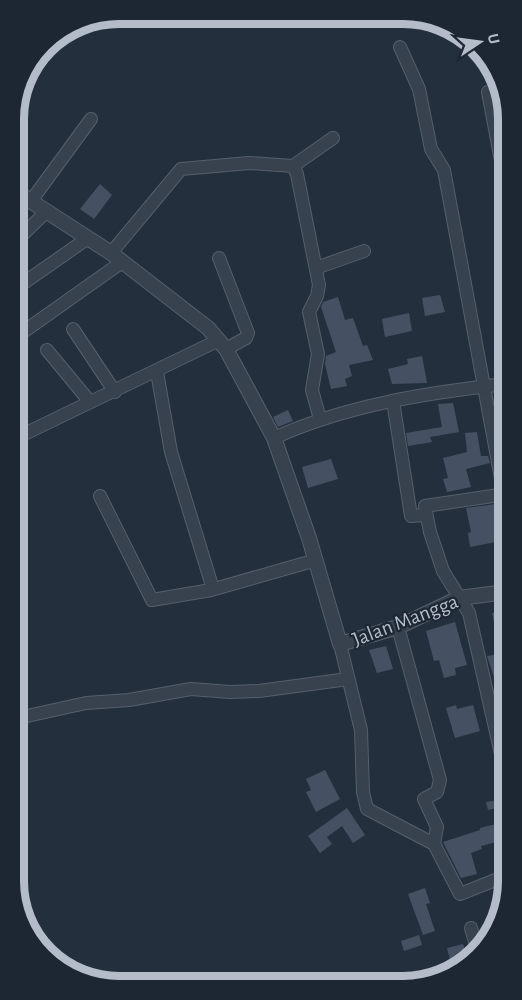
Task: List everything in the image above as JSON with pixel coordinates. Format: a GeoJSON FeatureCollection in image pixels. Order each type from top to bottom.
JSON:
{"type":"FeatureCollection","features":[{"type":"Feature","properties":{"kind":"street"},"geometry":{"type":"LineString","coordinates":[[400,47],[419,89],[431,149],[444,170],[498,459]]}},
{"type":"Feature","properties":{"kind":"street"},"geometry":{"type":"LineString","coordinates":[[488,92],[498,140]]}},
{"type":"Feature","properties":{"kind":"street"},"geometry":{"type":"LineString","coordinates":[[31,201],[91,120]]}},
{"type":"Feature","properties":{"kind":"street"},"geometry":{"type":"LineString","coordinates":[[111,253],[181,168],[249,163],[293,166],[333,138]]}},
{"type":"Feature","properties":{"kind":"street"},"geometry":{"type":"LineString","coordinates":[[293,166],[297,171],[316,268],[318,292],[309,312],[318,354],[312,390],[320,419]]}},
{"type":"Feature","properties":{"kind":"street"},"geometry":{"type":"LineString","coordinates":[[24,197],[111,253],[223,345],[274,438],[316,560],[361,730],[363,792],[367,809],[434,844],[460,894],[498,879]]}},
{"type":"Feature","properties":{"kind":"street"},"geometry":{"type":"LineString","coordinates":[[24,233],[46,212]]}},
{"type":"Feature","properties":{"kind":"street"},"geometry":{"type":"LineString","coordinates":[[24,283],[88,238]]}},
{"type":"Feature","properties":{"kind":"street"},"geometry":{"type":"LineString","coordinates":[[316,268],[364,251]]}},
{"type":"Feature","properties":{"kind":"street"},"geometry":{"type":"LineString","coordinates":[[24,434],[157,372],[246,338],[248,333],[219,258]]}},
{"type":"Feature","properties":{"kind":"street"},"geometry":{"type":"LineString","coordinates":[[24,331],[122,262]]}},
{"type":"Feature","properties":{"kind":"street"},"geometry":{"type":"LineString","coordinates":[[73,329],[115,392]]}},
{"type":"Feature","properties":{"kind":"street"},"geometry":{"type":"LineString","coordinates":[[47,350],[90,402]]}},
{"type":"Feature","properties":{"kind":"street"},"geometry":{"type":"LineString","coordinates":[[157,372],[171,452],[213,588]]}},
{"type":"Feature","properties":{"kind":"street"},"geometry":{"type":"LineString","coordinates":[[274,438],[320,419],[393,401],[498,385]]}},
{"type":"Feature","properties":{"kind":"street"},"geometry":{"type":"LineString","coordinates":[[393,401],[411,516],[425,515]]}},
{"type":"Feature","properties":{"kind":"street"},"geometry":{"type":"LineString","coordinates":[[100,496],[152,599],[213,588],[316,560]]}},
{"type":"Feature","properties":{"kind":"street"},"geometry":{"type":"LineString","coordinates":[[498,496],[425,506],[425,515],[443,571],[467,607],[471,619],[498,736]]}},
{"type":"Feature","properties":{"kind":"street","name":"Jalan Mangga"},"geometry":{"type":"LineString","coordinates":[[340,644],[398,627],[459,598],[498,593]]}},
{"type":"Feature","properties":{"kind":"street"},"geometry":{"type":"LineString","coordinates":[[398,627],[440,780],[437,792],[424,799],[437,828],[434,844]]}},
{"type":"Feature","properties":{"kind":"street"},"geometry":{"type":"LineString","coordinates":[[24,717],[86,704],[129,700],[191,689],[230,692],[259,691],[348,679]]}},
{"type":"Feature","properties":{"kind":"street"},"geometry":{"type":"LineString","coordinates":[[471,928],[475,943]]}},
{"type":"Feature","properties":{"kind":"building"},"geometry":{"type":"Polygon","coordinates":[[[100,184],[112,195],[94,219],[80,209],[100,184]]]}},
{"type":"Feature","properties":{"kind":"building"},"geometry":{"type":"Polygon","coordinates":[[[440,295],[445,312],[425,316],[422,298],[440,295]]]}},
{"type":"Feature","properties":{"kind":"building"},"geometry":{"type":"Polygon","coordinates":[[[338,297],[345,320],[353,318],[363,346],[367,345],[373,360],[349,365],[352,376],[345,379],[347,386],[331,389],[325,364],[326,356],[336,352],[321,307],[323,302],[338,297]]]}},
{"type":"Feature","properties":{"kind":"building"},"geometry":{"type":"Polygon","coordinates":[[[409,313],[412,331],[385,337],[382,319],[409,313]]]}},
{"type":"Feature","properties":{"kind":"building"},"geometry":{"type":"Polygon","coordinates":[[[422,356],[427,383],[392,384],[388,369],[408,364],[407,359],[422,356]]]}},
{"type":"Feature","properties":{"kind":"building"},"geometry":{"type":"Polygon","coordinates":[[[453,403],[459,432],[430,437],[432,442],[408,446],[406,433],[442,427],[438,404],[453,403]]]}},
{"type":"Feature","properties":{"kind":"building"},"geometry":{"type":"Polygon","coordinates":[[[288,410],[293,421],[278,427],[273,417],[288,410]]]}},
{"type":"Feature","properties":{"kind":"building"},"geometry":{"type":"Polygon","coordinates":[[[477,432],[481,456],[488,456],[490,463],[466,469],[471,487],[447,492],[443,479],[448,478],[443,458],[467,452],[465,433],[477,432]]]}},
{"type":"Feature","properties":{"kind":"building"},"geometry":{"type":"Polygon","coordinates":[[[331,459],[338,479],[308,488],[302,467],[331,459]]]}},
{"type":"Feature","properties":{"kind":"building"},"geometry":{"type":"Polygon","coordinates":[[[498,504],[498,546],[496,542],[470,547],[468,533],[471,532],[466,508],[498,504]]]}},
{"type":"Feature","properties":{"kind":"building"},"geometry":{"type":"Polygon","coordinates":[[[498,612],[498,638],[497,638],[492,613],[498,612]]]}},
{"type":"Feature","properties":{"kind":"building"},"geometry":{"type":"Polygon","coordinates":[[[455,622],[467,665],[455,668],[456,675],[444,678],[439,660],[434,661],[426,631],[455,622]]]}},
{"type":"Feature","properties":{"kind":"building"},"geometry":{"type":"Polygon","coordinates":[[[386,646],[393,669],[377,673],[369,650],[386,646]]]}},
{"type":"Feature","properties":{"kind":"building"},"geometry":{"type":"Polygon","coordinates":[[[498,654],[498,699],[494,687],[497,687],[487,656],[498,654]]]}},
{"type":"Feature","properties":{"kind":"building"},"geometry":{"type":"Polygon","coordinates":[[[456,705],[457,709],[473,705],[480,731],[455,738],[446,708],[456,705]]]}},
{"type":"Feature","properties":{"kind":"building"},"geometry":{"type":"Polygon","coordinates":[[[325,770],[340,799],[316,812],[306,792],[311,790],[306,779],[325,770]]]}},
{"type":"Feature","properties":{"kind":"building"},"geometry":{"type":"Polygon","coordinates":[[[498,800],[498,808],[488,810],[486,802],[498,800]]]}},
{"type":"Feature","properties":{"kind":"building"},"geometry":{"type":"Polygon","coordinates":[[[347,808],[365,835],[353,843],[342,826],[327,837],[332,844],[320,853],[308,836],[347,808]]]}},
{"type":"Feature","properties":{"kind":"building"},"geometry":{"type":"Polygon","coordinates":[[[498,824],[498,842],[481,846],[482,849],[471,853],[477,874],[461,878],[443,842],[480,830],[480,828],[498,824]]]}},
{"type":"Feature","properties":{"kind":"building"},"geometry":{"type":"Polygon","coordinates":[[[425,888],[430,903],[426,904],[435,931],[423,935],[408,894],[425,888]]]}},
{"type":"Feature","properties":{"kind":"building"},"geometry":{"type":"Polygon","coordinates":[[[419,935],[422,945],[404,951],[401,941],[419,935]]]}},
{"type":"Feature","properties":{"kind":"building"},"geometry":{"type":"Polygon","coordinates":[[[463,944],[466,952],[450,960],[447,948],[463,944]]]}},
{"type":"Feature","properties":{"kind":"building"},"geometry":{"type":"Polygon","coordinates":[[[447,961],[448,964],[445,966],[418,974],[447,961]]]}}]}
